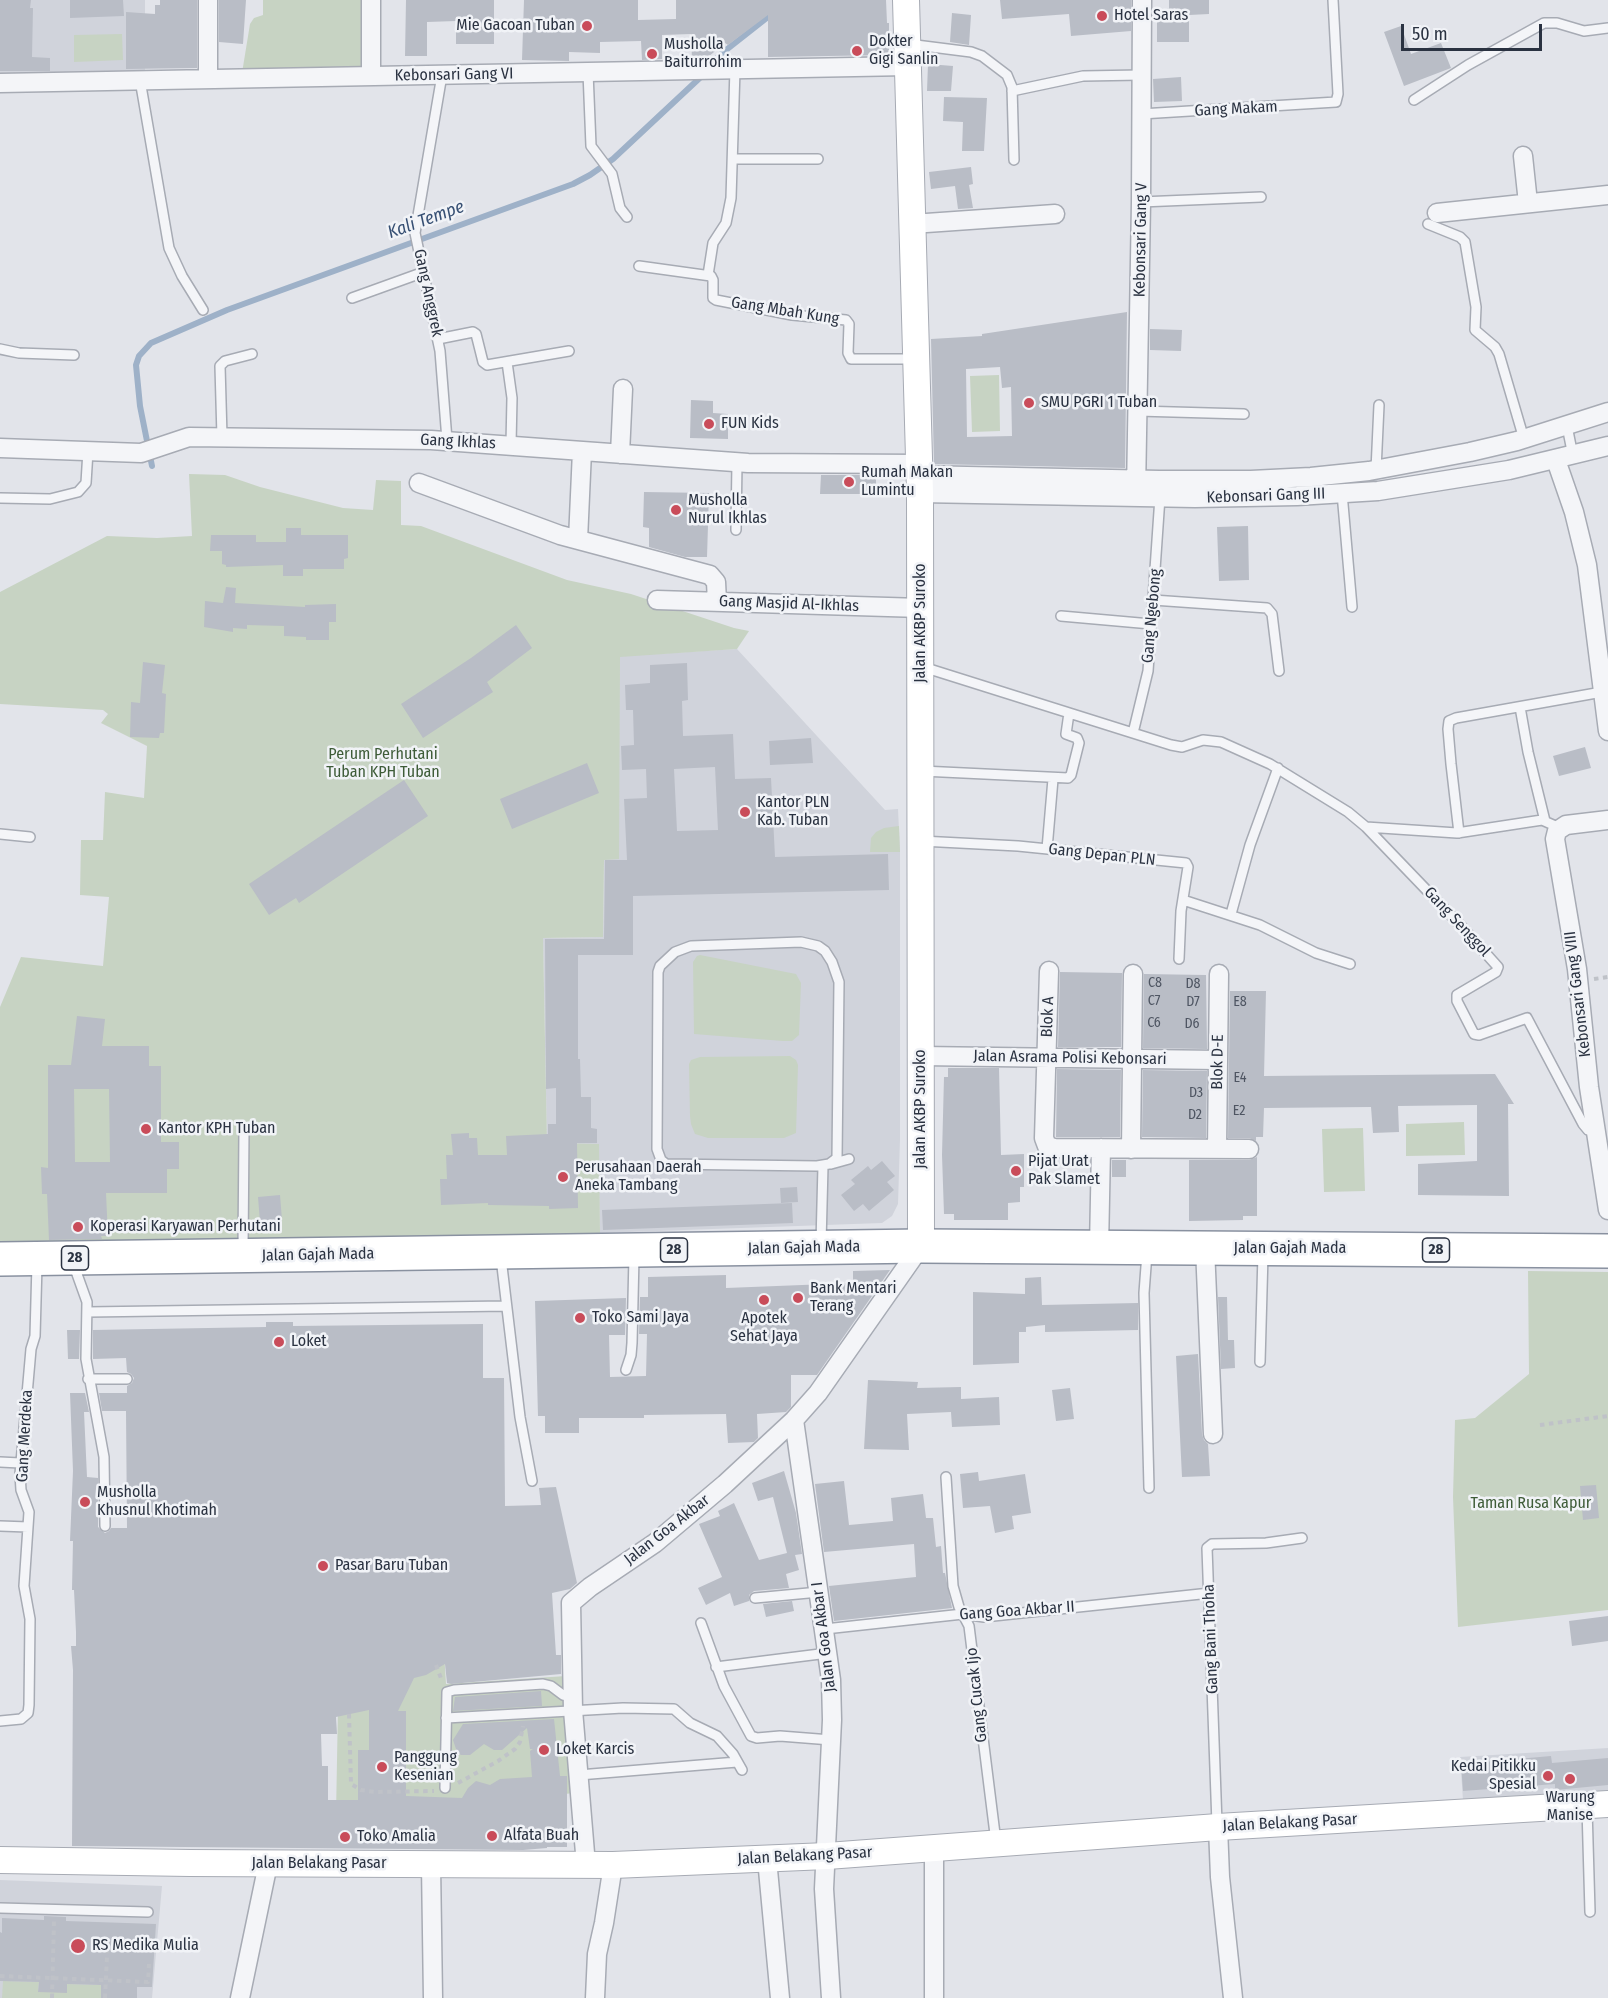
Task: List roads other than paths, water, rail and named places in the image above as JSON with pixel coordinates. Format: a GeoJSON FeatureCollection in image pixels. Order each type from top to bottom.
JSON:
{"type":"FeatureCollection","features":[{"type":"Feature","properties":{"kind":"highway","name":"Jalan Gajah Mada"},"geometry":{"type":"LineString","coordinates":[[0,1259],[921,1246],[1608,1251]]}},
{"type":"Feature","properties":{"kind":"street"},"geometry":{"type":"LineString","coordinates":[[208,0],[208,79]]}},
{"type":"Feature","properties":{"kind":"street"},"geometry":{"type":"LineString","coordinates":[[371,0],[371,76]]}},
{"type":"Feature","properties":{"kind":"street","name":"Jalan AKBP Suroko"},"geometry":{"type":"LineString","coordinates":[[906,0],[921,608],[921,1246]]}},
{"type":"Feature","properties":{"kind":"street","name":"Kebonsari Gang V"},"geometry":{"type":"LineString","coordinates":[[1136,488],[1142,0]]}},
{"type":"Feature","properties":{"kind":"street","name":"Kebonsari Gang VI"},"geometry":{"type":"LineString","coordinates":[[0,83],[732,69],[908,55]]}},
{"type":"Feature","properties":{"kind":"street"},"geometry":{"type":"LineString","coordinates":[[1523,156],[1528,203]]}},
{"type":"Feature","properties":{"kind":"street"},"geometry":{"type":"LineString","coordinates":[[1433,219],[1528,203],[1608,195]]}},
{"type":"Feature","properties":{"kind":"street"},"geometry":{"type":"LineString","coordinates":[[912,224],[1055,214]]}},
{"type":"Feature","properties":{"kind":"street"},"geometry":{"type":"LineString","coordinates":[[620,454],[623,389]]}},
{"type":"Feature","properties":{"kind":"street"},"geometry":{"type":"LineString","coordinates":[[1136,488],[1372,471],[1433,460],[1521,451],[1567,426],[1608,412]]}},
{"type":"Feature","properties":{"kind":"street","name":"Gang Ikhlas"},"geometry":{"type":"LineString","coordinates":[[0,448],[141,453],[189,437],[447,440],[736,462],[815,465],[919,489]]}},
{"type":"Feature","properties":{"kind":"street","name":"Kebonsari Gang III"},"geometry":{"type":"LineString","coordinates":[[919,489],[1004,485],[1136,488],[1160,497],[1246,497],[1342,493],[1419,486],[1521,451],[1565,458],[1608,447]]}},
{"type":"Feature","properties":{"kind":"street"},"geometry":{"type":"LineString","coordinates":[[578,540],[582,451]]}},
{"type":"Feature","properties":{"kind":"street"},"geometry":{"type":"LineString","coordinates":[[1565,458],[1574,512],[1587,565],[1608,731]]}},
{"type":"Feature","properties":{"kind":"street"},"geometry":{"type":"LineString","coordinates":[[419,483],[578,540],[710,575],[716,582],[717,602]]}},
{"type":"Feature","properties":{"kind":"street","name":"Gang Masjid Al-Ikhlas"},"geometry":{"type":"LineString","coordinates":[[657,600],[921,608]]}},
{"type":"Feature","properties":{"kind":"street"},"geometry":{"type":"LineString","coordinates":[[1552,824],[1566,825],[1608,820]]}},
{"type":"Feature","properties":{"kind":"street","name":"Kebonsari Gang VIII"},"geometry":{"type":"LineString","coordinates":[[1552,824],[1578,975],[1608,1210]]}},
{"type":"Feature","properties":{"kind":"street","name":"Blok A"},"geometry":{"type":"LineString","coordinates":[[1049,970],[1044,1135],[1046,1145],[1051,1148],[1101,1148]]}},
{"type":"Feature","properties":{"kind":"street"},"geometry":{"type":"LineString","coordinates":[[1131,1149],[1133,974]]}},
{"type":"Feature","properties":{"kind":"street","name":"Blok D-E"},"geometry":{"type":"LineString","coordinates":[[1217,1149],[1219,974]]}},
{"type":"Feature","properties":{"kind":"street","name":"Jalan Asrama Polisi Kebonsari"},"geometry":{"type":"LineString","coordinates":[[921,1056],[1218,1060]]}},
{"type":"Feature","properties":{"kind":"street"},"geometry":{"type":"LineString","coordinates":[[1099,1248],[1101,1148],[1249,1149]]}},
{"type":"Feature","properties":{"kind":"street","name":"Jalan Goa Akbar"},"geometry":{"type":"LineString","coordinates":[[586,1864],[573,1703],[570,1607],[573,1600],[655,1543],[725,1484],[794,1420],[818,1393],[921,1246]]}},
{"type":"Feature","properties":{"kind":"street"},"geometry":{"type":"LineString","coordinates":[[1205,1248],[1213,1434]]}},
{"type":"Feature","properties":{"kind":"street","name":"Jalan Goa Akbar I"},"geometry":{"type":"LineString","coordinates":[[794,1420],[831,1680],[831,1740],[824,1888],[831,1998]]}},
{"type":"Feature","properties":{"kind":"street","name":"Jalan Belakang Pasar"},"geometry":{"type":"LineString","coordinates":[[0,1860],[268,1864],[613,1865],[827,1856],[1218,1827],[1598,1804]]}},
{"type":"Feature","properties":{"kind":"street"},"geometry":{"type":"LineString","coordinates":[[1218,1827],[1220,1877],[1233,1998]]}},
{"type":"Feature","properties":{"kind":"street"},"geometry":{"type":"LineString","coordinates":[[934,1848],[934,1998]]}},
{"type":"Feature","properties":{"kind":"street"},"geometry":{"type":"LineString","coordinates":[[766,1859],[780,1998]]}},
{"type":"Feature","properties":{"kind":"street"},"geometry":{"type":"LineString","coordinates":[[240,1998],[268,1864]]}},
{"type":"Feature","properties":{"kind":"street"},"geometry":{"type":"LineString","coordinates":[[431,1865],[433,1998]]}},
{"type":"Feature","properties":{"kind":"street"},"geometry":{"type":"LineString","coordinates":[[595,1998],[597,1954],[613,1865]]}},
{"type":"Feature","properties":{"kind":"lane","name":"Gang Makam"},"geometry":{"type":"LineString","coordinates":[[1142,114],[1336,102],[1338,98],[1333,0]]}},
{"type":"Feature","properties":{"kind":"lane"},"geometry":{"type":"LineString","coordinates":[[1414,100],[1468,65],[1544,23],[1557,23],[1580,31],[1608,28]]}},
{"type":"Feature","properties":{"kind":"lane"},"geometry":{"type":"LineString","coordinates":[[908,55],[966,51],[978,54],[1005,73],[1012,91],[1014,160]]}},
{"type":"Feature","properties":{"kind":"lane"},"geometry":{"type":"LineString","coordinates":[[639,266],[708,275],[713,243],[723,229],[728,214],[733,159],[732,69]]}},
{"type":"Feature","properties":{"kind":"lane"},"geometry":{"type":"LineString","coordinates":[[588,72],[590,142],[592,149],[614,178],[620,208],[627,217]]}},
{"type":"Feature","properties":{"kind":"lane","name":"Gang Anggrek"},"geometry":{"type":"LineString","coordinates":[[442,75],[416,224],[416,236],[438,339],[447,440]]}},
{"type":"Feature","properties":{"kind":"lane"},"geometry":{"type":"LineString","coordinates":[[1012,91],[1083,76],[1142,75]]}},
{"type":"Feature","properties":{"kind":"lane"},"geometry":{"type":"LineString","coordinates":[[140,80],[169,248],[182,276],[203,310]]}},
{"type":"Feature","properties":{"kind":"lane"},"geometry":{"type":"LineString","coordinates":[[733,159],[818,159]]}},
{"type":"Feature","properties":{"kind":"lane"},"geometry":{"type":"LineString","coordinates":[[1141,202],[1262,197]]}},
{"type":"Feature","properties":{"kind":"lane"},"geometry":{"type":"LineString","coordinates":[[1433,219],[1465,242],[1476,307],[1475,330],[1495,347],[1499,354],[1521,451]]}},
{"type":"Feature","properties":{"kind":"lane"},"geometry":{"type":"LineString","coordinates":[[352,298],[424,272]]}},
{"type":"Feature","properties":{"kind":"lane","name":"Gang Mbah Kung"},"geometry":{"type":"LineString","coordinates":[[708,275],[713,279],[713,298],[716,300],[792,315],[846,320],[849,324],[848,353],[851,359],[916,359]]}},
{"type":"Feature","properties":{"kind":"lane"},"geometry":{"type":"LineString","coordinates":[[438,339],[473,332],[485,364],[569,351]]}},
{"type":"Feature","properties":{"kind":"lane"},"geometry":{"type":"LineString","coordinates":[[0,349],[19,353],[75,355]]}},
{"type":"Feature","properties":{"kind":"lane"},"geometry":{"type":"LineString","coordinates":[[222,437],[220,366],[225,361],[252,354]]}},
{"type":"Feature","properties":{"kind":"lane"},"geometry":{"type":"LineString","coordinates":[[507,362],[512,398],[511,444]]}},
{"type":"Feature","properties":{"kind":"lane"},"geometry":{"type":"LineString","coordinates":[[1370,491],[1379,405]]}},
{"type":"Feature","properties":{"kind":"lane"},"geometry":{"type":"LineString","coordinates":[[1138,411],[1244,414]]}},
{"type":"Feature","properties":{"kind":"lane"},"geometry":{"type":"LineString","coordinates":[[1565,458],[1567,426]]}},
{"type":"Feature","properties":{"kind":"lane"},"geometry":{"type":"LineString","coordinates":[[0,498],[50,499],[78,492],[86,483],[88,451]]}},
{"type":"Feature","properties":{"kind":"lane"},"geometry":{"type":"LineString","coordinates":[[736,462],[736,530]]}},
{"type":"Feature","properties":{"kind":"lane"},"geometry":{"type":"LineString","coordinates":[[1342,493],[1352,607]]}},
{"type":"Feature","properties":{"kind":"lane","name":"Gang Ngebong"},"geometry":{"type":"LineString","coordinates":[[1133,734],[1145,689],[1154,600],[1160,497]]}},
{"type":"Feature","properties":{"kind":"lane"},"geometry":{"type":"LineString","coordinates":[[1154,600],[1267,608],[1272,614],[1279,670]]}},
{"type":"Feature","properties":{"kind":"lane"},"geometry":{"type":"LineString","coordinates":[[1061,616],[1151,624]]}},
{"type":"Feature","properties":{"kind":"lane"},"geometry":{"type":"LineString","coordinates":[[921,667],[1133,734],[1182,747],[1203,740],[1217,740],[1278,768],[1348,812],[1366,827],[1459,833],[1552,824],[1528,752],[1520,707]]}},
{"type":"Feature","properties":{"kind":"lane"},"geometry":{"type":"LineString","coordinates":[[1459,833],[1448,723],[1456,718],[1602,692]]}},
{"type":"Feature","properties":{"kind":"lane"},"geometry":{"type":"LineString","coordinates":[[921,771],[1066,779],[1071,775],[1079,744],[1077,738],[1066,733],[1069,713]]}},
{"type":"Feature","properties":{"kind":"lane"},"geometry":{"type":"LineString","coordinates":[[1231,914],[1253,836],[1278,768]]}},
{"type":"Feature","properties":{"kind":"lane"},"geometry":{"type":"LineString","coordinates":[[1047,849],[1053,778]]}},
{"type":"Feature","properties":{"kind":"lane","name":"Gang Senggol"},"geometry":{"type":"LineString","coordinates":[[1366,827],[1498,967],[1496,972],[1457,996],[1474,1034],[1477,1035],[1522,1018],[1528,1018],[1583,1124],[1600,1141]]}},
{"type":"Feature","properties":{"kind":"lane"},"geometry":{"type":"LineString","coordinates":[[0,834],[30,837]]}},
{"type":"Feature","properties":{"kind":"lane","name":"Gang Depan PLN"},"geometry":{"type":"LineString","coordinates":[[921,841],[979,843],[1186,863],[1188,867],[1179,959]]}},
{"type":"Feature","properties":{"kind":"lane"},"geometry":{"type":"LineString","coordinates":[[1183,900],[1260,925],[1316,953],[1350,964]]}},
{"type":"Feature","properties":{"kind":"lane"},"geometry":{"type":"LineString","coordinates":[[826,1165],[837,1158],[838,1152],[839,987],[837,972],[825,951],[818,946],[801,942],[698,945],[675,952],[660,966],[658,972],[657,1149],[661,1160],[666,1164],[826,1165],[849,1159]]}},
{"type":"Feature","properties":{"kind":"lane"},"geometry":{"type":"LineString","coordinates":[[243,1256],[244,1130]]}},
{"type":"Feature","properties":{"kind":"lane"},"geometry":{"type":"LineString","coordinates":[[821,1248],[826,1165]]}},
{"type":"Feature","properties":{"kind":"lane"},"geometry":{"type":"LineString","coordinates":[[1147,1248],[1144,1293],[1149,1488]]}},
{"type":"Feature","properties":{"kind":"lane"},"geometry":{"type":"LineString","coordinates":[[1260,1362],[1263,1249]]}},
{"type":"Feature","properties":{"kind":"lane"},"geometry":{"type":"LineString","coordinates":[[626,1371],[632,1343],[634,1251]]}},
{"type":"Feature","properties":{"kind":"lane"},"geometry":{"type":"LineString","coordinates":[[501,1252],[520,1418],[532,1481]]}},
{"type":"Feature","properties":{"kind":"lane","name":"Gang Merdeka"},"geometry":{"type":"LineString","coordinates":[[0,1721],[23,1718],[28,1713],[29,1705],[30,1619],[24,1591],[28,1504],[20,1480],[20,1463],[31,1349],[35,1336],[38,1258]]}},
{"type":"Feature","properties":{"kind":"lane"},"geometry":{"type":"LineString","coordinates":[[71,1258],[87,1302],[85,1344],[88,1379],[101,1432],[104,1457],[105,1526]]}},
{"type":"Feature","properties":{"kind":"lane"},"geometry":{"type":"LineString","coordinates":[[88,1312],[506,1306]]}},
{"type":"Feature","properties":{"kind":"lane"},"geometry":{"type":"LineString","coordinates":[[88,1379],[127,1379]]}},
{"type":"Feature","properties":{"kind":"lane"},"geometry":{"type":"LineString","coordinates":[[0,1462],[20,1463]]}},
{"type":"Feature","properties":{"kind":"lane","name":"Gang Cucak Ijo"},"geometry":{"type":"LineString","coordinates":[[946,1477],[953,1586],[955,1598],[969,1626],[996,1844]]}},
{"type":"Feature","properties":{"kind":"lane"},"geometry":{"type":"LineString","coordinates":[[0,1526],[28,1527]]}},
{"type":"Feature","properties":{"kind":"lane","name":"Gang Bani Thoha"},"geometry":{"type":"LineString","coordinates":[[1218,1827],[1207,1551],[1209,1545],[1266,1543],[1302,1538]]}},
{"type":"Feature","properties":{"kind":"lane"},"geometry":{"type":"LineString","coordinates":[[755,1598],[819,1592]]}},
{"type":"Feature","properties":{"kind":"lane","name":"Gang Goa Akbar II"},"geometry":{"type":"LineString","coordinates":[[825,1629],[963,1614],[984,1617],[1210,1593]]}},
{"type":"Feature","properties":{"kind":"lane"},"geometry":{"type":"LineString","coordinates":[[701,1623],[729,1697],[751,1736],[831,1740]]}},
{"type":"Feature","properties":{"kind":"lane"},"geometry":{"type":"LineString","coordinates":[[716,1667],[828,1653]]}},
{"type":"Feature","properties":{"kind":"lane"},"geometry":{"type":"LineString","coordinates":[[445,1788],[447,1692],[543,1684],[553,1687],[573,1703]]}},
{"type":"Feature","properties":{"kind":"lane"},"geometry":{"type":"LineString","coordinates":[[446,1718],[524,1713],[573,1703],[623,1708],[674,1709],[690,1723],[717,1736],[740,1766],[579,1775]]}},
{"type":"Feature","properties":{"kind":"lane"},"geometry":{"type":"LineString","coordinates":[[1590,1912],[1598,1804]]}},
{"type":"Feature","properties":{"kind":"lane"},"geometry":{"type":"LineString","coordinates":[[0,1908],[148,1912]]}},
{"type":"Feature","properties":{"kind":"waterway","name":"Kali Tempe"},"geometry":{"type":"LineString","coordinates":[[710,66],[721,54],[768,17],[783,0]]}},
{"type":"Feature","properties":{"kind":"waterway","name":"Kali Tempe"},"geometry":{"type":"LineString","coordinates":[[152,466],[140,406],[136,365],[139,356],[151,343],[227,310],[573,184],[613,159],[704,74]]}},
{"type":"Feature","properties":{"kind":"place","name":"Hotel Saras"},"geometry":{"type":"Point","coordinates":[1102,16]}},
{"type":"Feature","properties":{"kind":"place","name":"Mie Gacoan Tuban"},"geometry":{"type":"Point","coordinates":[587,26]}},
{"type":"Feature","properties":{"kind":"place","name":"Dokter Gigi Sanlin"},"geometry":{"type":"Point","coordinates":[857,51]}},
{"type":"Feature","properties":{"kind":"place","name":"Musholla Baiturrohim"},"geometry":{"type":"Point","coordinates":[652,54]}},
{"type":"Feature","properties":{"kind":"place","name":"SMU PGRI 1 Tuban"},"geometry":{"type":"Point","coordinates":[1029,403]}},
{"type":"Feature","properties":{"kind":"place","name":"FUN Kids"},"geometry":{"type":"Point","coordinates":[709,424]}},
{"type":"Feature","properties":{"kind":"place","name":"Rumah Makan Lumintu"},"geometry":{"type":"Point","coordinates":[849,482]}},
{"type":"Feature","properties":{"kind":"place","name":"Musholla Nurul Ikhlas"},"geometry":{"type":"Point","coordinates":[676,510]}},
{"type":"Feature","properties":{"kind":"place","name":"Kantor PLN Kab. Tuban"},"geometry":{"type":"Point","coordinates":[745,812]}},
{"type":"Feature","properties":{"kind":"place","name":"Kantor KPH Tuban"},"geometry":{"type":"Point","coordinates":[146,1129]}},
{"type":"Feature","properties":{"kind":"place","name":"Pijat Urat Pak Slamet"},"geometry":{"type":"Point","coordinates":[1016,1171]}},
{"type":"Feature","properties":{"kind":"place","name":"Perusahaan Daerah Aneka Tambang"},"geometry":{"type":"Point","coordinates":[563,1177]}},
{"type":"Feature","properties":{"kind":"place","name":"Koperasi Karyawan Perhutani"},"geometry":{"type":"Point","coordinates":[78,1227]}},
{"type":"Feature","properties":{"kind":"place","name":"Bank Mentari Terang"},"geometry":{"type":"Point","coordinates":[798,1298]}},
{"type":"Feature","properties":{"kind":"place","name":"Apotek Sehat Jaya"},"geometry":{"type":"Point","coordinates":[764,1300]}},
{"type":"Feature","properties":{"kind":"place","name":"Toko Sami Jaya"},"geometry":{"type":"Point","coordinates":[580,1318]}},
{"type":"Feature","properties":{"kind":"place","name":"Loket"},"geometry":{"type":"Point","coordinates":[279,1342]}},
{"type":"Feature","properties":{"kind":"place","name":"Musholla Khusnul Khotimah"},"geometry":{"type":"Point","coordinates":[85,1502]}},
{"type":"Feature","properties":{"kind":"place","name":"Pasar Baru Tuban"},"geometry":{"type":"Point","coordinates":[323,1566]}},
{"type":"Feature","properties":{"kind":"place","name":"Loket Karcis"},"geometry":{"type":"Point","coordinates":[544,1750]}},
{"type":"Feature","properties":{"kind":"place","name":"Panggung Kesenian"},"geometry":{"type":"Point","coordinates":[382,1767]}},
{"type":"Feature","properties":{"kind":"place","name":"Kedai Pitikku Spesial"},"geometry":{"type":"Point","coordinates":[1548,1776]}},
{"type":"Feature","properties":{"kind":"place","name":"Warung Manise"},"geometry":{"type":"Point","coordinates":[1570,1779]}},
{"type":"Feature","properties":{"kind":"place","name":"Alfata Buah"},"geometry":{"type":"Point","coordinates":[492,1836]}},
{"type":"Feature","properties":{"kind":"place","name":"Toko Amalia"},"geometry":{"type":"Point","coordinates":[345,1837]}},
{"type":"Feature","properties":{"kind":"place","name":"RS Medika Mulia"},"geometry":{"type":"Point","coordinates":[78,1946]}},
{"type":"Feature","properties":{"kind":"park label","name":"Perum Perhutani Tuban KPH Tuban"},"geometry":{"type":"Point","coordinates":[383,764]}},
{"type":"Feature","properties":{"kind":"park label","name":"Taman Rusa Kapur"},"geometry":{"type":"Point","coordinates":[1531,1504]}}]}
